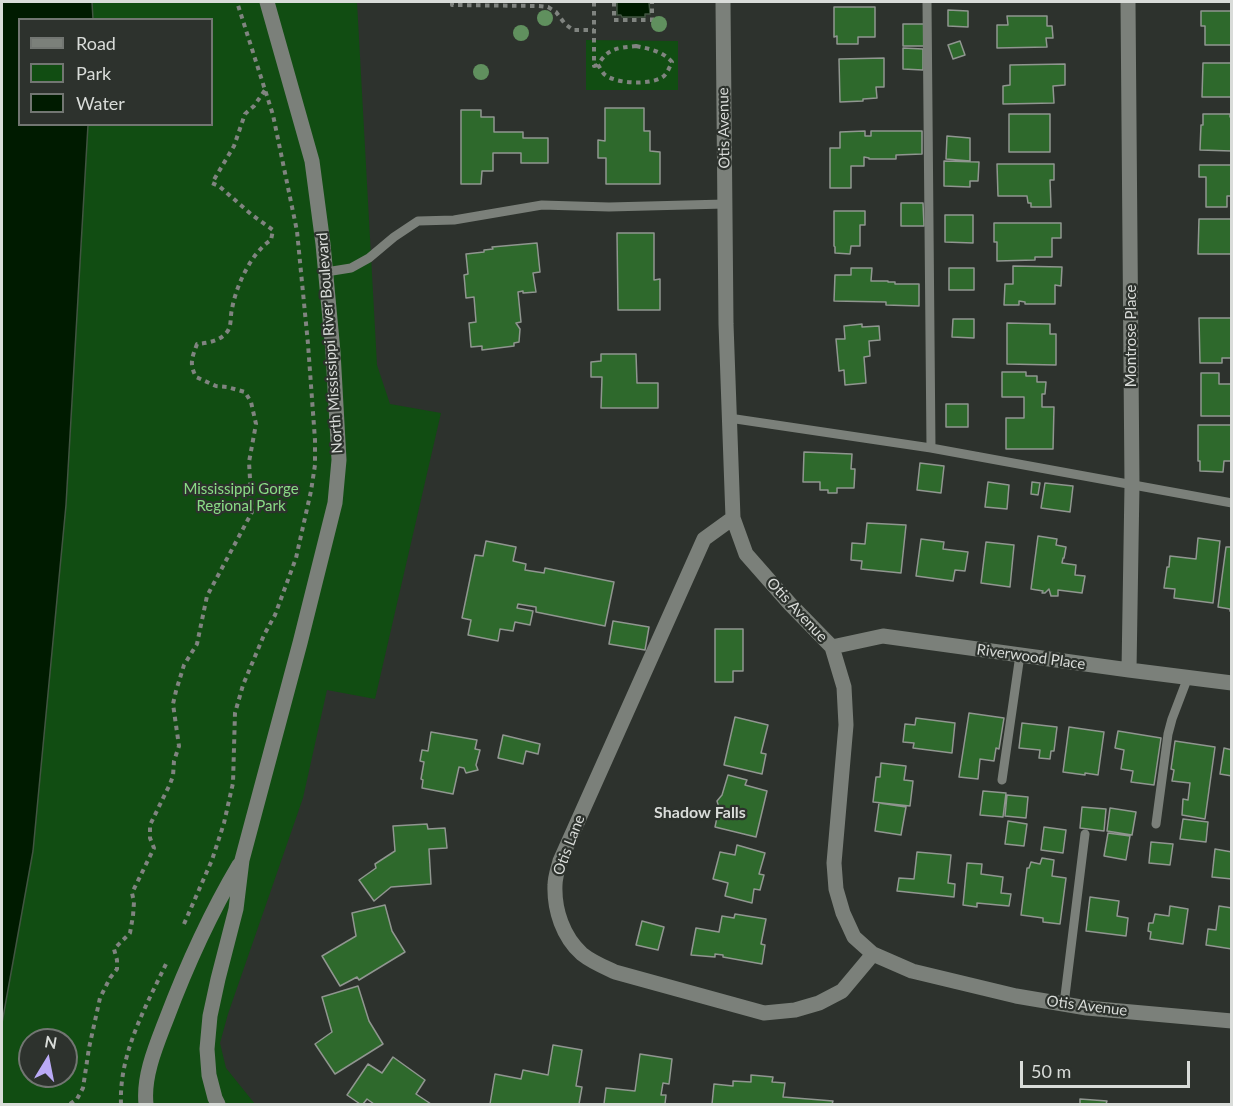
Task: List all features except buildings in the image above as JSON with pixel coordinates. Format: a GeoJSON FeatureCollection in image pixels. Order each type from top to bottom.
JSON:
{"type":"FeatureCollection","features":[{"type":"Feature","properties":{"kind":"street","name":"North Mississippi River Boulevard"},"geometry":{"type":"LineString","coordinates":[[218,1104],[209,1075],[207,1049],[210,1016],[236,909],[242,860],[335,503],[339,460],[326,272],[312,161],[267,2]]}},
{"type":"Feature","properties":{"kind":"street","name":"Otis Avenue"},"geometry":{"type":"LineString","coordinates":[[723,2],[726,324],[733,518],[746,554],[832,647],[844,687],[846,725],[834,863],[836,889],[843,913],[854,937],[873,954],[912,971],[1016,996],[1087,1008],[1232,1021]]}},
{"type":"Feature","properties":{"kind":"street","name":"Montrose Place"},"geometry":{"type":"LineString","coordinates":[[1128,2],[1132,485],[1128,670]]}},
{"type":"Feature","properties":{"kind":"street","name":"Otis Lane"},"geometry":{"type":"LineString","coordinates":[[733,518],[704,539],[560,861],[555,883],[556,905],[562,926],[571,942],[583,954],[615,972],[764,1013],[795,1010],[819,1003],[842,991],[873,954]]}},
{"type":"Feature","properties":{"kind":"street","name":"Riverwood Place"},"geometry":{"type":"LineString","coordinates":[[832,647],[883,636],[1232,683]]}},
{"type":"Feature","properties":{"kind":"street","name":"North Mississippi River Boulevard"},"geometry":{"type":"LineString","coordinates":[[146,1104],[151,1061],[180,983],[224,890],[242,860]]}},
{"type":"Feature","properties":{"kind":"lane"},"geometry":{"type":"LineString","coordinates":[[927,2],[932,448]]}},
{"type":"Feature","properties":{"kind":"lane"},"geometry":{"type":"LineString","coordinates":[[326,272],[351,268],[369,258],[418,221],[454,220],[542,205],[609,207],[725,204]]}},
{"type":"Feature","properties":{"kind":"lane"},"geometry":{"type":"LineString","coordinates":[[729,418],[932,448],[1232,503]]}},
{"type":"Feature","properties":{"kind":"lane"},"geometry":{"type":"LineString","coordinates":[[1002,780],[1020,655]]}},
{"type":"Feature","properties":{"kind":"lane"},"geometry":{"type":"LineString","coordinates":[[1156,824],[1168,734],[1188,677]]}},
{"type":"Feature","properties":{"kind":"lane"},"geometry":{"type":"LineString","coordinates":[[1064,1004],[1085,834]]}},
{"type":"Feature","properties":{"kind":"path"},"geometry":{"type":"LineString","coordinates":[[181,932],[212,860],[224,823],[232,783],[235,713],[243,685],[275,615],[296,558],[315,465],[309,356],[297,231],[273,115],[237,2]]}},
{"type":"Feature","properties":{"kind":"path"},"geometry":{"type":"LineString","coordinates":[[452,2],[452,5],[511,3],[548,7],[573,30],[594,30]]}},
{"type":"Feature","properties":{"kind":"path"},"geometry":{"type":"LineString","coordinates":[[594,2],[594,66],[598,65],[603,73],[624,82],[651,81],[662,78],[672,62],[657,51],[636,46],[608,51],[598,65]]}},
{"type":"Feature","properties":{"kind":"path"},"geometry":{"type":"LineString","coordinates":[[614,2],[614,20],[652,20],[652,2]]}},
{"type":"Feature","properties":{"kind":"path"},"geometry":{"type":"LineString","coordinates":[[70,1104],[77,1099],[83,1088],[88,1048],[100,998],[117,969],[114,949],[130,933],[134,909],[132,893],[154,848],[150,838],[150,825],[173,776],[174,760],[179,746],[173,704],[184,666],[197,644],[207,596],[252,512],[249,462],[256,424],[251,402],[245,392],[216,386],[196,377],[191,368],[192,356],[197,344],[213,342],[227,332],[236,292],[261,246],[271,240],[273,230],[219,186],[212,183],[234,146],[245,114],[265,90]]}},
{"type":"Feature","properties":{"kind":"path"},"geometry":{"type":"LineString","coordinates":[[121,1104],[124,1063],[140,1020],[167,962]]}},
{"type":"Feature","properties":{"kind":"green space","name":"Mississippi Gorge Regional Park"},"geometry":{"type":"Polygon","coordinates":[[[92,2],[357,2],[377,365],[390,404],[441,413],[375,699],[327,690],[303,798],[220,1043],[226,1068],[255,1104],[2,1104],[2,1023],[33,851],[66,505],[88,126],[213,126],[213,18],[93,18],[92,2]]]}},
{"type":"Feature","properties":{"kind":"green space"},"geometry":{"type":"Polygon","coordinates":[[[586,40],[678,41],[678,90],[586,90],[586,40]]]}},
{"type":"Feature","properties":{"kind":"water"},"geometry":{"type":"Polygon","coordinates":[[[2,2],[92,2],[93,18],[18,18],[18,126],[88,126],[66,505],[33,851],[2,1023],[2,2]]]}},
{"type":"Feature","properties":{"kind":"water"},"geometry":{"type":"Polygon","coordinates":[[[617,2],[649,2],[650,14],[645,14],[645,17],[622,17],[617,15],[617,2]]]}},
{"type":"Feature","properties":{"kind":"district","name":"Shadow Falls"},"geometry":{"type":"Point","coordinates":[700,813]}}]}
